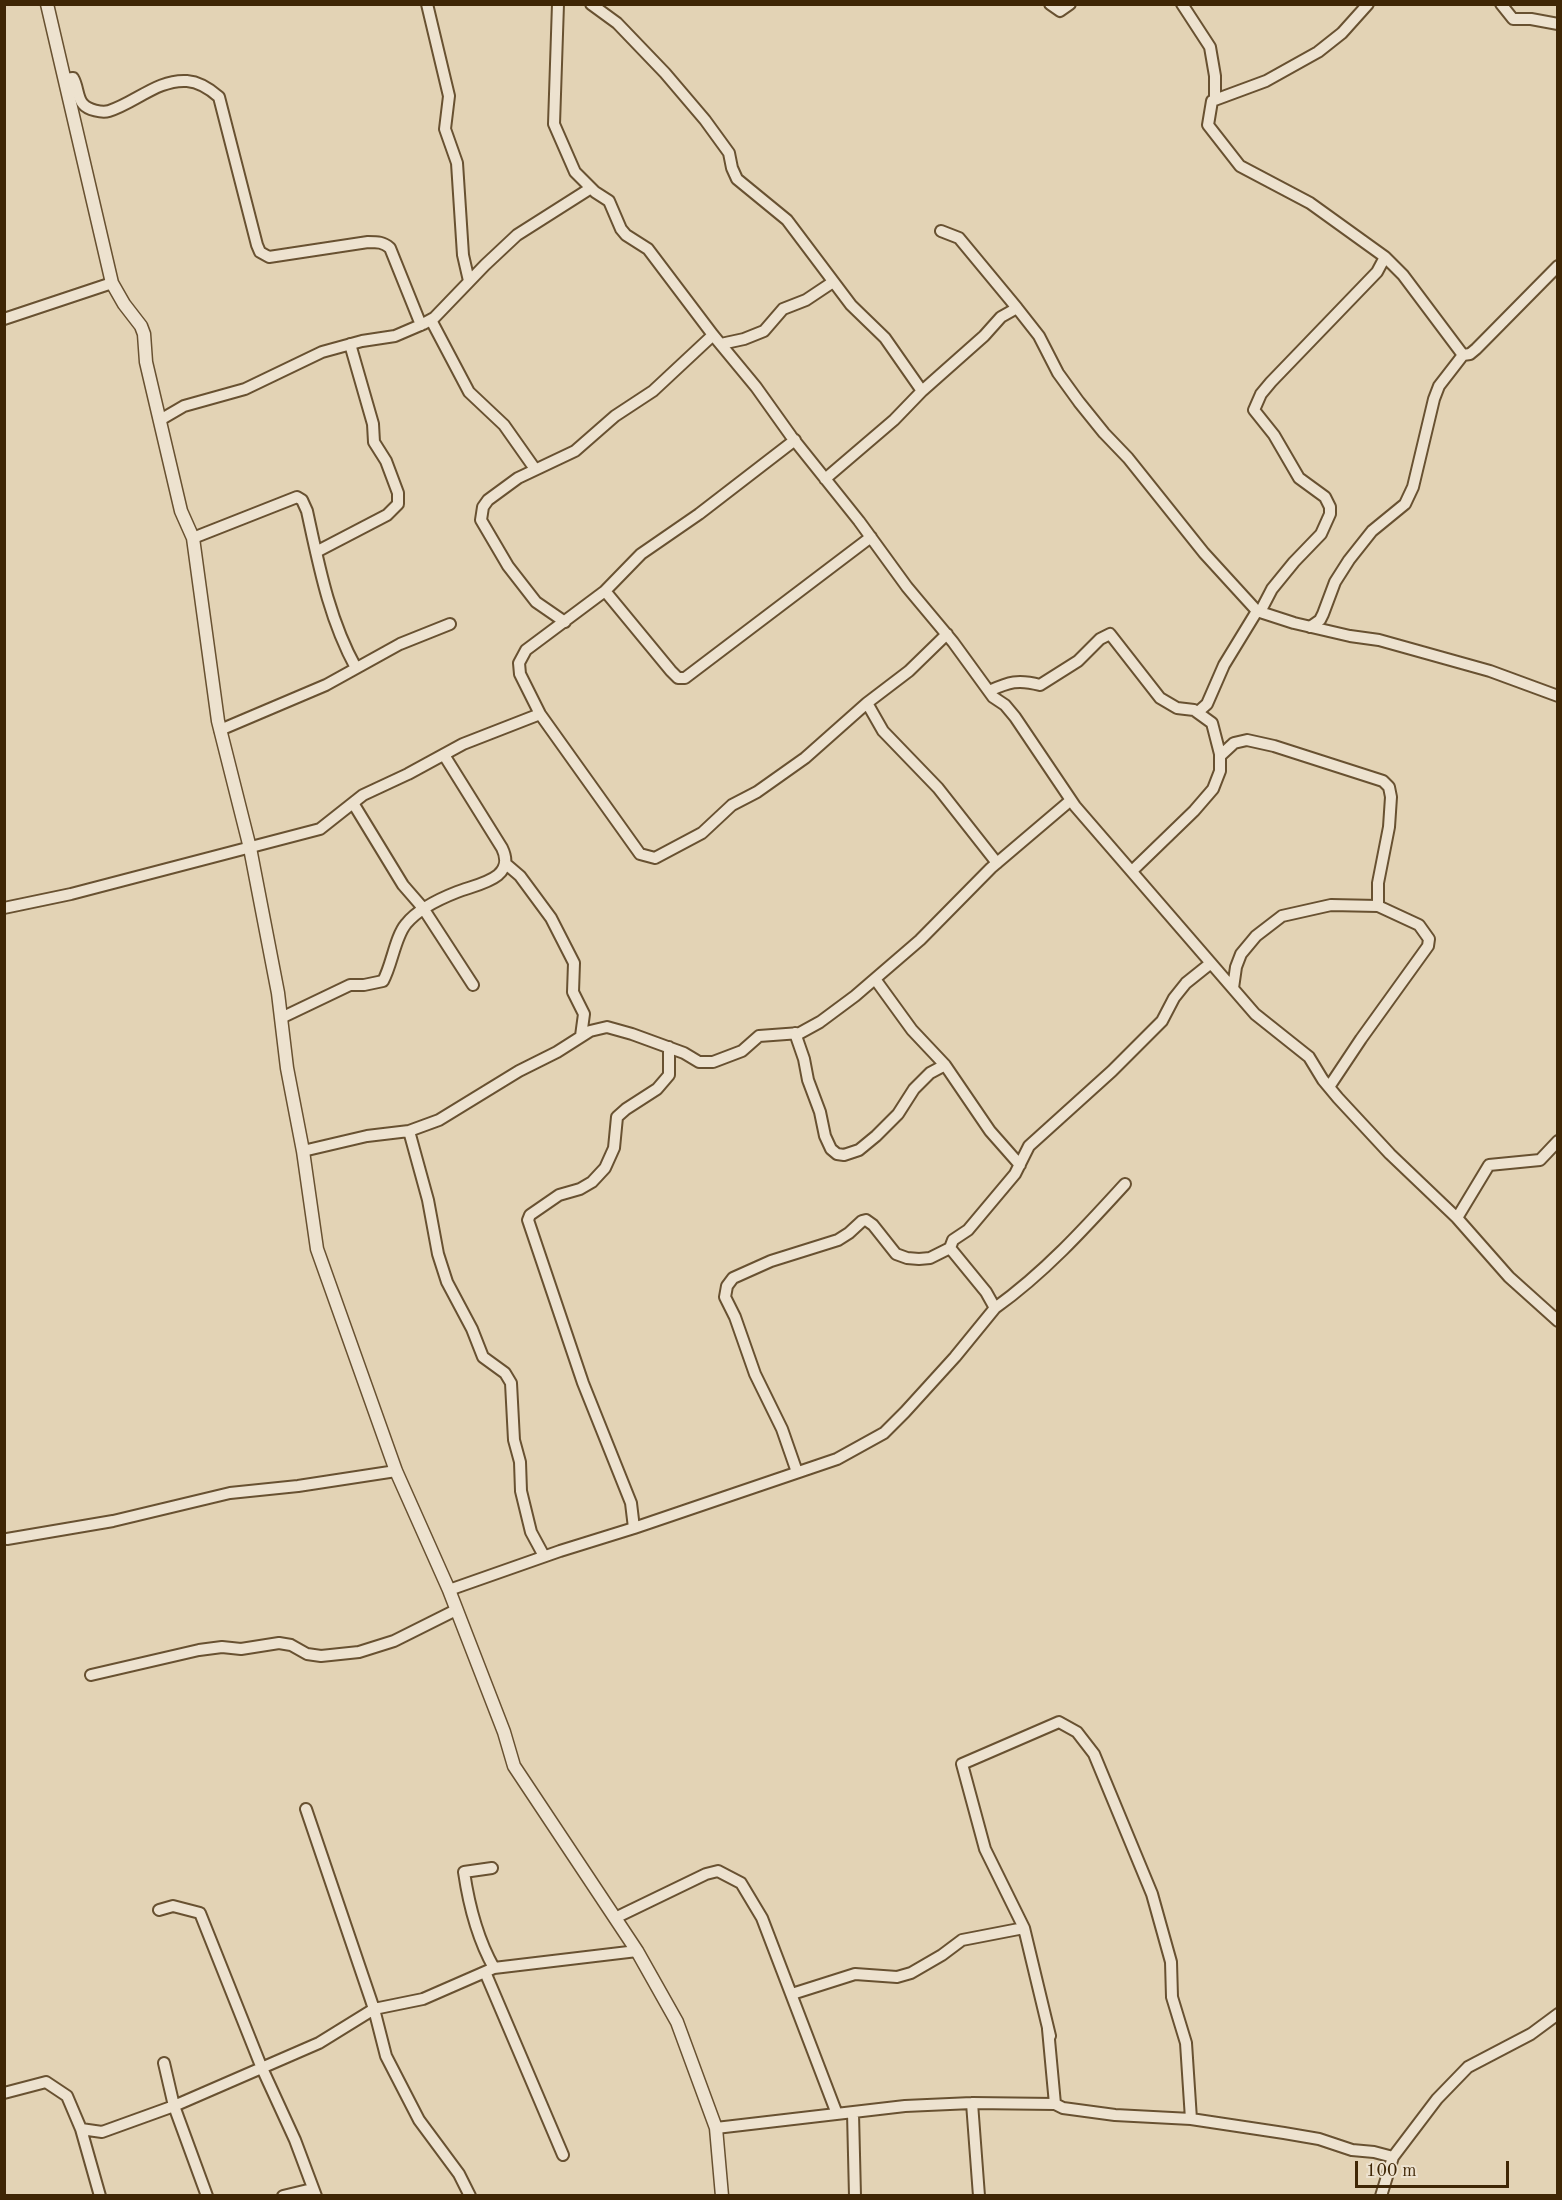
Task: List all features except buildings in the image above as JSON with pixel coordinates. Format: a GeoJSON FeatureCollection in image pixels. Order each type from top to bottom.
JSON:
{"type":"FeatureCollection","features":[{"type":"Feature","properties":{"kind":"street"},"geometry":{"type":"LineString","coordinates":[[47,4],[112,283],[144,334],[146,362],[181,511],[193,538],[220,730],[250,848],[278,993],[287,1068],[303,1150],[318,1249],[396,1471],[449,1590],[504,1732],[514,1766],[637,1951],[677,2022],[716,2128],[722,2196]]}},
{"type":"Feature","properties":{"kind":"street"},"geometry":{"type":"LineString","coordinates":[[427,4],[449,96],[445,129],[457,163],[462,245],[469,281]]}},
{"type":"Feature","properties":{"kind":"street"},"geometry":{"type":"LineString","coordinates":[[558,4],[554,124],[575,172],[609,201],[626,235],[648,249],[713,336],[756,387],[871,537],[907,587],[947,634],[989,692],[1015,717],[1071,800],[1255,1014],[1309,1057],[1329,1088],[1390,1154],[1457,1218],[1509,1277],[1557,1321]]}},
{"type":"Feature","properties":{"kind":"street"},"geometry":{"type":"LineString","coordinates":[[591,4],[617,23],[665,73],[705,120],[729,153],[737,179],[787,220],[860,316],[885,338],[922,391]]}},
{"type":"Feature","properties":{"kind":"street"},"geometry":{"type":"LineString","coordinates":[[1050,4],[1060,11],[1070,4]]}},
{"type":"Feature","properties":{"kind":"street"},"geometry":{"type":"LineString","coordinates":[[1182,4],[1210,47],[1215,76],[1215,100]]}},
{"type":"Feature","properties":{"kind":"street"},"geometry":{"type":"LineString","coordinates":[[1368,4],[1342,33],[1318,52],[1266,81],[1212,101],[1208,126],[1240,166],[1310,203],[1385,257],[1403,275],[1463,354]]}},
{"type":"Feature","properties":{"kind":"street"},"geometry":{"type":"LineString","coordinates":[[1501,4],[1513,19],[1531,19],[1557,24]]}},
{"type":"Feature","properties":{"kind":"street"},"geometry":{"type":"LineString","coordinates":[[65,79],[73,78],[82,103],[86,106],[92,110],[108,111],[164,85],[186,81],[207,87],[219,97],[256,245],[260,252],[269,257],[368,242],[385,244],[390,248],[426,323],[469,392],[504,425],[536,469]]}},
{"type":"Feature","properties":{"kind":"street"},"geometry":{"type":"LineString","coordinates":[[160,420],[184,406],[245,389],[322,352],[350,344],[395,336],[426,323],[517,235],[591,188]]}},
{"type":"Feature","properties":{"kind":"street"},"geometry":{"type":"LineString","coordinates":[[941,231],[958,238],[1017,308],[1039,336],[1058,373],[1078,402],[1128,458],[1204,553],[1258,611],[1310,627],[1379,640],[1490,671],[1557,696]]}},
{"type":"Feature","properties":{"kind":"street"},"geometry":{"type":"LineString","coordinates":[[1198,712],[1207,704],[1224,665],[1272,590],[1321,534],[1330,514],[1330,507],[1325,497],[1299,478],[1275,435],[1254,410],[1271,382],[1377,272],[1385,257]]}},
{"type":"Feature","properties":{"kind":"street"},"geometry":{"type":"LineString","coordinates":[[1463,354],[1470,354],[1476,349],[1557,266]]}},
{"type":"Feature","properties":{"kind":"street"},"geometry":{"type":"LineString","coordinates":[[721,344],[744,339],[764,331],[783,309],[806,300],[833,282]]}},
{"type":"Feature","properties":{"kind":"street"},"geometry":{"type":"LineString","coordinates":[[4,319],[112,283]]}},
{"type":"Feature","properties":{"kind":"street"},"geometry":{"type":"LineString","coordinates":[[825,479],[894,420],[922,391],[984,336],[1001,317],[1017,308]]}},
{"type":"Feature","properties":{"kind":"street"},"geometry":{"type":"LineString","coordinates":[[566,622],[536,602],[508,566],[481,520],[483,507],[488,500],[518,477],[575,451],[615,416],[653,391],[713,336]]}},
{"type":"Feature","properties":{"kind":"street"},"geometry":{"type":"LineString","coordinates":[[316,552],[387,515],[398,504],[398,493],[386,461],[375,442],[373,424],[350,344]]}},
{"type":"Feature","properties":{"kind":"street"},"geometry":{"type":"LineString","coordinates":[[1310,627],[1320,620],[1335,582],[1349,560],[1372,531],[1405,504],[1413,487],[1436,393],[1463,354]]}},
{"type":"Feature","properties":{"kind":"street"},"geometry":{"type":"LineString","coordinates":[[795,440],[699,514],[641,554],[605,591],[526,650],[519,663],[520,674],[540,714],[640,854],[655,858],[702,833],[732,805],[757,792],[805,758],[867,703],[909,671],[947,634]]}},
{"type":"Feature","properties":{"kind":"street"},"geometry":{"type":"LineString","coordinates":[[193,538],[297,497],[302,500],[307,511],[333,620],[356,668]]}},
{"type":"Feature","properties":{"kind":"street"},"geometry":{"type":"LineString","coordinates":[[605,591],[671,671],[678,678],[685,678],[871,537]]}},
{"type":"Feature","properties":{"kind":"street"},"geometry":{"type":"LineString","coordinates":[[220,730],[326,685],[400,644],[450,624]]}},
{"type":"Feature","properties":{"kind":"street"},"geometry":{"type":"LineString","coordinates":[[989,692],[1014,682],[1024,681],[1040,685],[1078,661],[1100,639],[1110,634],[1160,698],[1177,708],[1198,712],[1212,723],[1220,756],[1220,771],[1213,789],[1194,811],[1132,871]]}},
{"type":"Feature","properties":{"kind":"street"},"geometry":{"type":"LineString","coordinates":[[867,703],[884,731],[938,788],[997,863]]}},
{"type":"Feature","properties":{"kind":"street"},"geometry":{"type":"LineString","coordinates":[[4,908],[71,894],[320,829],[363,795],[463,744],[540,714]]}},
{"type":"Feature","properties":{"kind":"street"},"geometry":{"type":"LineString","coordinates":[[1220,756],[1234,743],[1247,740],[1274,746],[1383,781],[1389,787],[1391,797],[1389,827],[1378,883],[1378,906]]}},
{"type":"Feature","properties":{"kind":"street"},"geometry":{"type":"LineString","coordinates":[[281,1018],[350,985],[383,981],[404,925],[423,908],[456,892],[487,882],[501,872],[506,864],[506,856],[502,848],[444,754]]}},
{"type":"Feature","properties":{"kind":"street"},"geometry":{"type":"LineString","coordinates":[[303,1150],[368,1136],[409,1131],[439,1120],[590,1031],[607,1027],[669,1047],[699,1062],[713,1062],[742,1051],[759,1035],[795,1033],[820,1022],[920,940],[997,863],[1071,800]]}},
{"type":"Feature","properties":{"kind":"street"},"geometry":{"type":"LineString","coordinates":[[353,803],[403,885],[423,908],[473,985]]}},
{"type":"Feature","properties":{"kind":"street"},"geometry":{"type":"LineString","coordinates":[[506,864],[520,876],[551,918],[574,963],[573,992],[585,1014],[581,1036]]}},
{"type":"Feature","properties":{"kind":"street"},"geometry":{"type":"LineString","coordinates":[[1233,988],[1236,967],[1241,954],[1256,936],[1282,916],[1332,905],[1378,906],[1419,925],[1429,939],[1428,946],[1329,1088]]}},
{"type":"Feature","properties":{"kind":"street"},"geometry":{"type":"LineString","coordinates":[[797,1472],[782,1429],[755,1374],[735,1317],[725,1297],[727,1286],[733,1278],[771,1261],[838,1240],[866,1220],[873,1225],[896,1254],[906,1258],[930,1258],[950,1248],[953,1240],[968,1230],[1016,1174],[1029,1146],[1112,1071],[1162,1021],[1174,998],[1186,983],[1211,963]]}},
{"type":"Feature","properties":{"kind":"street"},"geometry":{"type":"LineString","coordinates":[[875,979],[912,1030],[945,1065],[990,1131],[1020,1166]]}},
{"type":"Feature","properties":{"kind":"street"},"geometry":{"type":"LineString","coordinates":[[795,1033],[820,1112],[825,1136],[831,1149],[837,1154],[844,1155],[859,1150],[876,1136],[898,1114],[914,1089],[930,1073],[945,1065]]}},
{"type":"Feature","properties":{"kind":"street"},"geometry":{"type":"LineString","coordinates":[[634,1528],[632,1503],[583,1383],[528,1220],[530,1215],[559,1195],[580,1189],[592,1182],[605,1168],[614,1148],[617,1117],[657,1089],[669,1075],[669,1047]]}},
{"type":"Feature","properties":{"kind":"street"},"geometry":{"type":"LineString","coordinates":[[409,1131],[428,1200],[438,1254],[447,1282],[472,1329],[483,1357],[505,1373],[511,1383],[514,1440],[520,1462],[521,1491],[531,1532],[544,1556]]}},
{"type":"Feature","properties":{"kind":"street"},"geometry":{"type":"LineString","coordinates":[[1457,1218],[1489,1165],[1540,1160],[1557,1141]]}},
{"type":"Feature","properties":{"kind":"street"},"geometry":{"type":"LineString","coordinates":[[449,1590],[544,1556],[837,1459],[884,1433],[955,1357],[995,1308],[1018,1292],[1072,1242],[1125,1184]]}},
{"type":"Feature","properties":{"kind":"street"},"geometry":{"type":"LineString","coordinates":[[950,1248],[986,1292],[995,1308]]}},
{"type":"Feature","properties":{"kind":"street"},"geometry":{"type":"LineString","coordinates":[[7,1539],[113,1521],[230,1493],[298,1486],[396,1471]]}},
{"type":"Feature","properties":{"kind":"street"},"geometry":{"type":"LineString","coordinates":[[91,1675],[199,1650],[222,1647],[241,1649],[279,1642],[291,1645],[307,1654],[321,1656],[359,1652],[394,1641],[456,1610]]}},
{"type":"Feature","properties":{"kind":"street"},"geometry":{"type":"LineString","coordinates":[[1055,2104],[1050,2036],[1031,1970],[1024,1928],[985,1849],[962,1764],[1059,1722],[1077,1732],[1094,1754],[1152,1894],[1171,1962],[1172,1997],[1186,2043],[1191,2119]]}},
{"type":"Feature","properties":{"kind":"street"},"geometry":{"type":"LineString","coordinates":[[306,1809],[374,2009],[386,2056],[419,2120],[459,2174],[470,2196]]}},
{"type":"Feature","properties":{"kind":"street"},"geometry":{"type":"LineString","coordinates":[[492,1868],[464,1872],[468,1900],[489,1970],[562,2155]]}},
{"type":"Feature","properties":{"kind":"street"},"geometry":{"type":"LineString","coordinates":[[615,1918],[706,1874],[718,1871],[726,1873],[741,1883],[762,1918],[837,2114]]}},
{"type":"Feature","properties":{"kind":"street"},"geometry":{"type":"LineString","coordinates":[[159,1910],[173,1906],[200,1913],[261,2066],[295,2140],[314,2192],[283,2196]]}},
{"type":"Feature","properties":{"kind":"street"},"geometry":{"type":"LineString","coordinates":[[792,1994],[855,1974],[897,1977],[926,1965],[962,1940],[1024,1928]]}},
{"type":"Feature","properties":{"kind":"street"},"geometry":{"type":"LineString","coordinates":[[81,2129],[102,2132],[174,2106],[261,2066],[319,2043],[374,2009],[423,1999],[489,1970],[637,1951]]}},
{"type":"Feature","properties":{"kind":"street"},"geometry":{"type":"LineString","coordinates":[[1381,2196],[1393,2157],[1437,2099],[1468,2067],[1531,2034],[1557,2014]]}},
{"type":"Feature","properties":{"kind":"street"},"geometry":{"type":"LineString","coordinates":[[164,2062],[174,2106],[207,2196]]}},
{"type":"Feature","properties":{"kind":"street"},"geometry":{"type":"LineString","coordinates":[[4,2093],[46,2082],[67,2097],[81,2129],[100,2196]]}},
{"type":"Feature","properties":{"kind":"street"},"geometry":{"type":"LineString","coordinates":[[716,2128],[905,2106],[972,2103],[1055,2104],[1063,2108],[1115,2115],[1191,2119],[1319,2139],[1352,2150],[1393,2157]]}},
{"type":"Feature","properties":{"kind":"street"},"geometry":{"type":"LineString","coordinates":[[972,2103],[979,2196]]}},
{"type":"Feature","properties":{"kind":"street"},"geometry":{"type":"LineString","coordinates":[[853,2113],[855,2196]]}}]}
